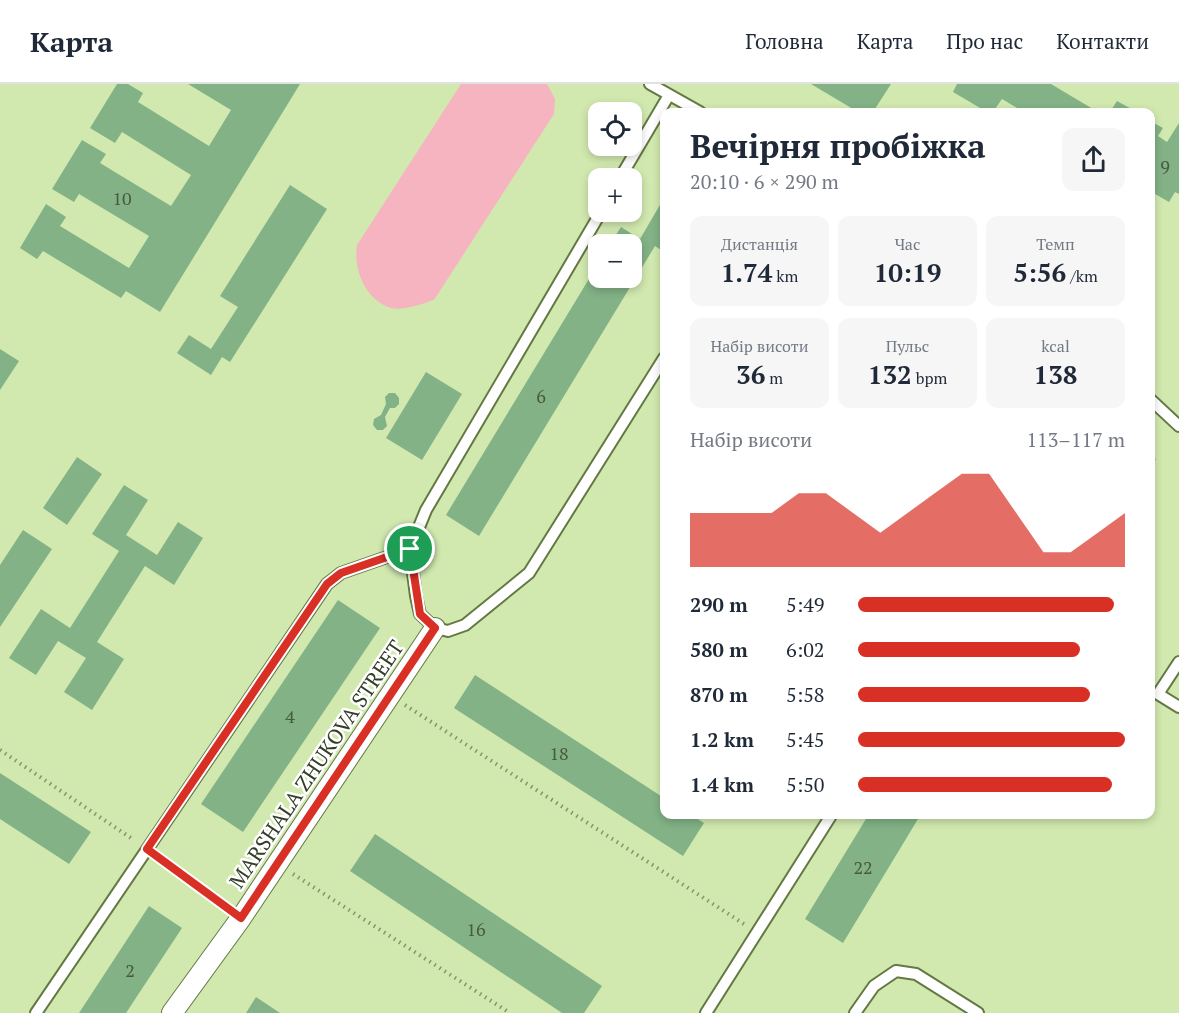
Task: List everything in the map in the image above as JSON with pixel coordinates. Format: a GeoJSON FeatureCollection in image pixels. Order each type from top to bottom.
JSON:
{"type":"FeatureCollection","features":[{"type":"Feature","properties":{"kind":"street","name":"MARSHALA ZHUKOVA STREET"},"geometry":{"type":"LineString","coordinates":[[172,1013],[278,864],[435,628]]}},
{"type":"Feature","properties":{"kind":"lane"},"geometry":{"type":"LineString","coordinates":[[650,84],[693,108]]}},
{"type":"Feature","properties":{"kind":"lane"},"geometry":{"type":"LineString","coordinates":[[661,108],[669,95]]}},
{"type":"Feature","properties":{"kind":"lane"},"geometry":{"type":"LineString","coordinates":[[626,168],[660,110]]}},
{"type":"Feature","properties":{"kind":"lane"},"geometry":{"type":"LineString","coordinates":[[595,222],[426,510],[410,549],[420,614],[435,628],[448,631],[465,625],[530,573],[660,364]]}},
{"type":"Feature","properties":{"kind":"lane"},"geometry":{"type":"LineString","coordinates":[[1155,404],[1179,426]]}},
{"type":"Feature","properties":{"kind":"lane"},"geometry":{"type":"LineString","coordinates":[[36,1013],[327,584],[341,573],[410,549]]}},
{"type":"Feature","properties":{"kind":"lane"},"geometry":{"type":"LineString","coordinates":[[1179,662],[1158,694],[1179,707]]}},
{"type":"Feature","properties":{"kind":"lane"},"geometry":{"type":"LineString","coordinates":[[706,1013],[829,819]]}},
{"type":"Feature","properties":{"kind":"lane"},"geometry":{"type":"LineString","coordinates":[[855,1013],[874,986],[896,970],[916,974],[978,1013]]}},
{"type":"Feature","properties":{"kind":"path"},"geometry":{"type":"LineString","coordinates":[[390,695],[757,932]]}},
{"type":"Feature","properties":{"kind":"path"},"geometry":{"type":"LineString","coordinates":[[0,750],[147,849],[241,918]]}},
{"type":"Feature","properties":{"kind":"path"},"geometry":{"type":"LineString","coordinates":[[278,864],[510,1013]]}},
{"type":"Feature","properties":{"kind":"shaded area"},"geometry":{"type":"Polygon","coordinates":[[[461,84],[547,84],[555,99],[554,114],[434,300],[407,308],[391,308],[374,298],[363,282],[357,264],[357,245],[461,84]]]}},
{"type":"Feature","properties":{"kind":"building"},"geometry":{"type":"Polygon","coordinates":[[[117,84],[128,84],[143,93],[138,102],[209,146],[231,110],[188,84],[300,84],[160,312],[126,291],[121,298],[43,251],[37,259],[20,248],[46,204],[66,217],[60,226],[129,268],[149,236],[79,194],[74,202],[52,189],[82,140],[106,154],[100,163],[171,206],[191,175],[122,132],[115,143],[90,128],[117,84]]]}},
{"type":"Feature","properties":{"kind":"building"},"geometry":{"type":"Polygon","coordinates":[[[811,84],[891,84],[876,108],[851,108],[811,84]]]}},
{"type":"Feature","properties":{"kind":"building"},"geometry":{"type":"Polygon","coordinates":[[[957,84],[1051,84],[1091,108],[1017,108],[1002,99],[996,108],[980,108],[953,92],[957,84]]]}},
{"type":"Feature","properties":{"kind":"building"},"geometry":{"type":"Polygon","coordinates":[[[1117,101],[1130,108],[1113,108],[1117,101]]]}},
{"type":"Feature","properties":{"kind":"building"},"geometry":{"type":"Polygon","coordinates":[[[1179,123],[1179,194],[1175,192],[1169,202],[1155,194],[1155,124],[1163,128],[1158,136],[1167,142],[1179,123]]]}},
{"type":"Feature","properties":{"kind":"building"},"geometry":{"type":"Polygon","coordinates":[[[290,185],[327,209],[230,362],[222,357],[211,375],[177,353],[189,335],[211,349],[238,307],[220,296],[290,185]]]}},
{"type":"Feature","properties":{"kind":"building"},"geometry":{"type":"Polygon","coordinates":[[[660,205],[660,249],[655,246],[642,267],[642,236],[660,205]]]}},
{"type":"Feature","properties":{"kind":"building"},"geometry":{"type":"Polygon","coordinates":[[[621,227],[632,234],[616,234],[621,227]]]}},
{"type":"Feature","properties":{"kind":"building"},"geometry":{"type":"Polygon","coordinates":[[[588,281],[588,288],[630,288],[479,536],[446,515],[588,281]]]}},
{"type":"Feature","properties":{"kind":"building"},"geometry":{"type":"Polygon","coordinates":[[[0,349],[19,361],[0,390],[0,349]]]}},
{"type":"Feature","properties":{"kind":"building"},"geometry":{"type":"Polygon","coordinates":[[[426,372],[462,394],[422,460],[386,438],[426,372]]]}},
{"type":"Feature","properties":{"kind":"building"},"geometry":{"type":"Polygon","coordinates":[[[389,393],[395,393],[399,398],[399,404],[395,408],[390,408],[385,417],[387,426],[383,430],[377,430],[373,425],[374,419],[381,415],[386,404],[385,397],[389,393]]]}},
{"type":"Feature","properties":{"kind":"building"},"geometry":{"type":"Polygon","coordinates":[[[77,457],[102,474],[67,525],[43,508],[77,457]]]}},
{"type":"Feature","properties":{"kind":"building"},"geometry":{"type":"Polygon","coordinates":[[[124,485],[148,500],[126,535],[157,555],[178,522],[203,538],[174,585],[145,566],[97,642],[124,659],[92,710],[64,692],[86,658],[58,641],[36,675],[9,658],[41,609],[70,628],[119,551],[92,534],[124,485]]]}},
{"type":"Feature","properties":{"kind":"building"},"geometry":{"type":"Polygon","coordinates":[[[23,530],[52,549],[0,627],[0,565],[23,530]]]}},
{"type":"Feature","properties":{"kind":"building"},"geometry":{"type":"Polygon","coordinates":[[[338,600],[380,628],[243,832],[201,804],[338,600]]]}},
{"type":"Feature","properties":{"kind":"building"},"geometry":{"type":"Polygon","coordinates":[[[475,675],[660,795],[660,819],[698,819],[704,823],[683,856],[454,708],[475,675]]]}},
{"type":"Feature","properties":{"kind":"building"},"geometry":{"type":"Polygon","coordinates":[[[0,773],[91,832],[69,864],[0,819],[0,773]]]}},
{"type":"Feature","properties":{"kind":"building"},"geometry":{"type":"Polygon","coordinates":[[[866,819],[918,819],[843,943],[805,919],[866,819]]]}},
{"type":"Feature","properties":{"kind":"building"},"geometry":{"type":"Polygon","coordinates":[[[375,834],[602,986],[584,1013],[562,1013],[350,871],[375,834]]]}},
{"type":"Feature","properties":{"kind":"building"},"geometry":{"type":"Polygon","coordinates":[[[149,906],[182,928],[126,1013],[79,1013],[149,906]]]}},
{"type":"Feature","properties":{"kind":"building"},"geometry":{"type":"Polygon","coordinates":[[[256,997],[280,1013],[246,1013],[256,997]]]}},
{"type":"Feature","properties":{"kind":"route"},"geometry":{"type":"LineString","coordinates":[[410,549],[420,614],[435,628],[241,918],[147,849],[327,584],[341,573],[410,549]]}}]}
